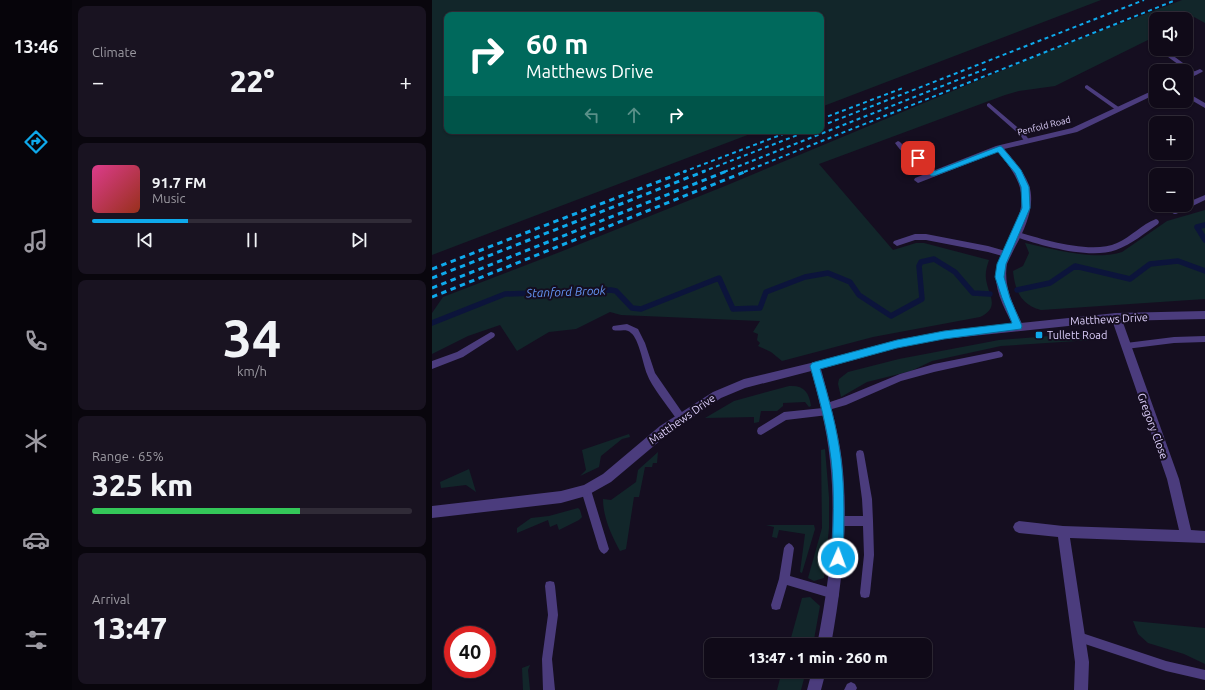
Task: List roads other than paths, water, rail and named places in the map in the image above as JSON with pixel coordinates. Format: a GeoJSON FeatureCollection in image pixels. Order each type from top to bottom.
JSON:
{"type":"FeatureCollection","features":[{"type":"Feature","properties":{"kind":"street","name":"Penfold Road"},"geometry":{"type":"LineString","coordinates":[[918,180],[1000,148],[1074,130],[1149,94]]}},
{"type":"Feature","properties":{"kind":"street"},"geometry":{"type":"LineString","coordinates":[[1193,98],[1205,106]]}},
{"type":"Feature","properties":{"kind":"street"},"geometry":{"type":"LineString","coordinates":[[1000,148],[1018,172],[1026,193],[1026,208],[1002,264],[1000,277],[1006,298],[1018,326]]}},
{"type":"Feature","properties":{"kind":"street"},"geometry":{"type":"LineString","coordinates":[[918,158],[934,174]]}},
{"type":"Feature","properties":{"kind":"street","name":"Matthews Drive"},"geometry":{"type":"LineString","coordinates":[[432,512],[561,497],[586,490],[607,478],[664,430],[703,403],[728,389],[897,344],[944,335],[1018,326],[1116,317],[1205,315]]}},
{"type":"Feature","properties":{"kind":"street","name":"Gregory Close"},"geometry":{"type":"LineString","coordinates":[[1116,317],[1173,479],[1186,536]]}},
{"type":"Feature","properties":{"kind":"street"},"geometry":{"type":"LineString","coordinates":[[815,366],[827,409],[836,460],[839,521],[838,558],[834,594],[825,638]]}},
{"type":"Feature","properties":{"kind":"street"},"geometry":{"type":"LineString","coordinates":[[1019,527],[1062,532],[1205,537]]}},
{"type":"Feature","properties":{"kind":"street"},"geometry":{"type":"LineString","coordinates":[[1062,532],[1082,662],[1081,690]]}},
{"type":"Feature","properties":{"kind":"street"},"geometry":{"type":"LineString","coordinates":[[814,690],[817,678]]}},
{"type":"Feature","properties":{"kind":"lane"},"geometry":{"type":"LineString","coordinates":[[1172,56],[1200,72]]}},
{"type":"Feature","properties":{"kind":"lane"},"geometry":{"type":"LineString","coordinates":[[1087,87],[1118,109]]}},
{"type":"Feature","properties":{"kind":"lane"},"geometry":{"type":"LineString","coordinates":[[989,106],[1022,134],[1027,141]]}},
{"type":"Feature","properties":{"kind":"lane"},"geometry":{"type":"LineString","coordinates":[[898,143],[908,154],[918,158]]}},
{"type":"Feature","properties":{"kind":"lane"},"geometry":{"type":"LineString","coordinates":[[1193,203],[1205,198]]}},
{"type":"Feature","properties":{"kind":"lane"},"geometry":{"type":"LineString","coordinates":[[1015,234],[1033,241],[1104,250],[1121,244],[1156,222]]}},
{"type":"Feature","properties":{"kind":"lane"},"geometry":{"type":"LineString","coordinates":[[897,243],[915,237],[926,237],[1006,254]]}},
{"type":"Feature","properties":{"kind":"lane"},"geometry":{"type":"LineString","coordinates":[[616,328],[627,327],[635,331],[641,343],[652,375],[682,418]]}},
{"type":"Feature","properties":{"kind":"lane"},"geometry":{"type":"LineString","coordinates":[[432,365],[460,354],[491,335]]}},
{"type":"Feature","properties":{"kind":"lane"},"geometry":{"type":"LineString","coordinates":[[1126,346],[1174,340],[1205,339]]}},
{"type":"Feature","properties":{"kind":"lane"},"geometry":{"type":"LineString","coordinates":[[761,431],[784,416],[827,409],[895,380],[934,368],[999,355]]}},
{"type":"Feature","properties":{"kind":"lane"},"geometry":{"type":"LineString","coordinates":[[860,454],[867,499],[868,521],[869,555],[866,593]]}},
{"type":"Feature","properties":{"kind":"lane"},"geometry":{"type":"LineString","coordinates":[[586,490],[604,549]]}},
{"type":"Feature","properties":{"kind":"lane"},"geometry":{"type":"LineString","coordinates":[[839,521],[868,521]]}},
{"type":"Feature","properties":{"kind":"lane"},"geometry":{"type":"LineString","coordinates":[[776,605],[784,579],[789,548]]}},
{"type":"Feature","properties":{"kind":"lane"},"geometry":{"type":"LineString","coordinates":[[784,579],[834,594]]}},
{"type":"Feature","properties":{"kind":"lane"},"geometry":{"type":"LineString","coordinates":[[549,690],[547,659],[553,615],[550,586]]}},
{"type":"Feature","properties":{"kind":"lane"},"geometry":{"type":"LineString","coordinates":[[1079,638],[1166,666],[1205,675]]}},
{"type":"Feature","properties":{"kind":"waterway","name":"Stanford Brook"},"geometry":{"type":"LineString","coordinates":[[1205,225],[1197,227],[1205,240]]}},
{"type":"Feature","properties":{"kind":"waterway","name":"Stanford Brook"},"geometry":{"type":"LineString","coordinates":[[432,323],[505,294],[611,290],[616,291],[632,308],[641,309],[719,278],[733,309],[760,308],[766,292],[805,277],[828,273],[850,282],[859,295],[891,316],[922,299],[919,266],[921,262],[934,259],[955,272],[973,293],[990,294]]}},
{"type":"Feature","properties":{"kind":"waterway","name":"Stanford Brook"},"geometry":{"type":"LineString","coordinates":[[1017,290],[1050,283],[1075,266],[1130,279],[1150,264],[1178,261],[1205,271]]}},
{"type":"Feature","properties":{"kind":"railway"},"geometry":{"type":"LineString","coordinates":[[824,125],[1144,0]]}},
{"type":"Feature","properties":{"kind":"railway"},"geometry":{"type":"LineString","coordinates":[[744,172],[1176,0]]}},
{"type":"Feature","properties":{"kind":"railway"},"geometry":{"type":"LineString","coordinates":[[824,133],[988,68]]}},
{"type":"Feature","properties":{"kind":"railway"},"geometry":{"type":"LineString","coordinates":[[824,118],[903,88]]}},
{"type":"Feature","properties":{"kind":"railway"},"geometry":{"type":"LineString","coordinates":[[683,172],[783,134]]}},
{"type":"Feature","properties":{"kind":"railway"},"geometry":{"type":"LineString","coordinates":[[702,172],[800,134]]}},
{"type":"Feature","properties":{"kind":"railway"},"geometry":{"type":"LineString","coordinates":[[724,172],[820,134]]}},
{"type":"Feature","properties":{"kind":"railway"},"geometry":{"type":"LineString","coordinates":[[432,269],[686,171]]}},
{"type":"Feature","properties":{"kind":"railway"},"geometry":{"type":"LineString","coordinates":[[432,278],[705,171]]}},
{"type":"Feature","properties":{"kind":"railway"},"geometry":{"type":"LineString","coordinates":[[432,288],[727,171]]}},
{"type":"Feature","properties":{"kind":"railway"},"geometry":{"type":"LineString","coordinates":[[432,297],[747,171]]}},
{"type":"Feature","properties":{"kind":"place","name":"Tullett Road"},"geometry":{"type":"Point","coordinates":[1039,335]}}]}
